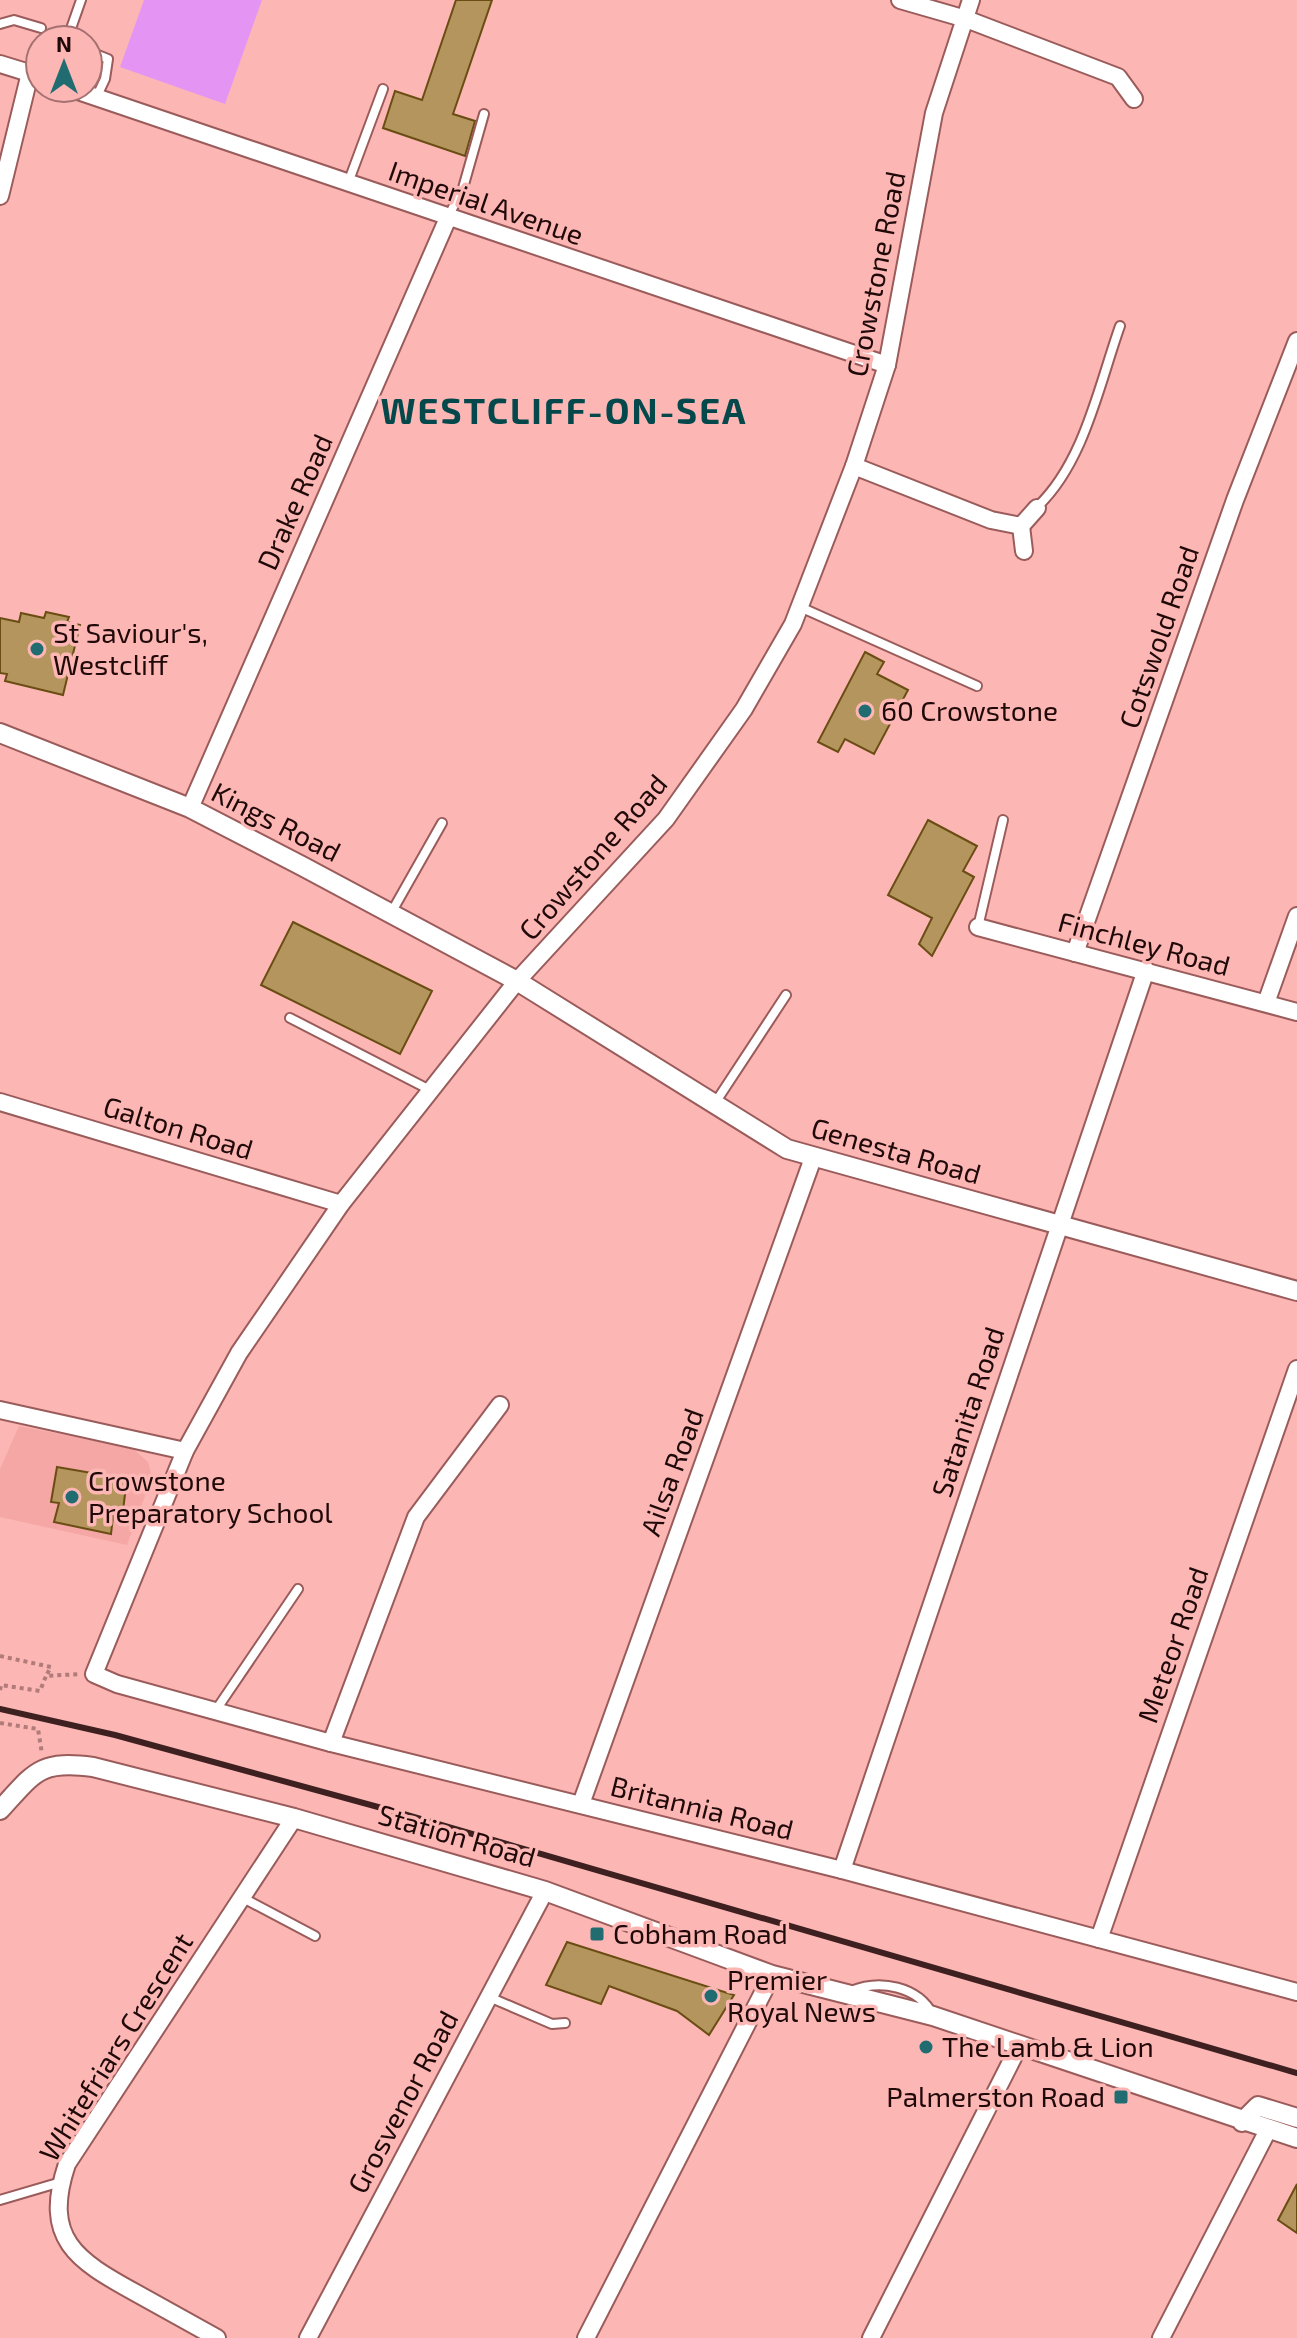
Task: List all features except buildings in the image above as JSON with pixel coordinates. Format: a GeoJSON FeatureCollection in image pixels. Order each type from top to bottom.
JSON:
{"type":"FeatureCollection","features":[{"type":"Feature","properties":{"kind":"street"},"geometry":{"type":"LineString","coordinates":[[900,0],[966,19],[1118,77],[1134,99]]}},
{"type":"Feature","properties":{"kind":"street","name":"Crowstone Road"},"geometry":{"type":"LineString","coordinates":[[94,1674],[103,1645],[185,1451],[239,1353],[341,1204],[517,981],[666,819],[744,709],[799,607],[854,466],[887,365],[934,113],[971,0]]}},
{"type":"Feature","properties":{"kind":"street"},"geometry":{"type":"LineString","coordinates":[[0,64],[24,72]]}},
{"type":"Feature","properties":{"kind":"street","name":"Imperial Avenue"},"geometry":{"type":"LineString","coordinates":[[104,101],[887,365]]}},
{"type":"Feature","properties":{"kind":"street"},"geometry":{"type":"LineString","coordinates":[[0,196],[27,104]]}},
{"type":"Feature","properties":{"kind":"street","name":"Drake Road"},"geometry":{"type":"LineString","coordinates":[[190,808],[448,218]]}},
{"type":"Feature","properties":{"kind":"street","name":"Cotswold Road"},"geometry":{"type":"LineString","coordinates":[[1075,953],[1235,500],[1297,341]]}},
{"type":"Feature","properties":{"kind":"street"},"geometry":{"type":"LineString","coordinates":[[854,466],[991,520],[1021,526]]}},
{"type":"Feature","properties":{"kind":"street"},"geometry":{"type":"LineString","coordinates":[[1024,551],[1021,526],[1037,508]]}},
{"type":"Feature","properties":{"kind":"street","name":"Kings Road"},"geometry":{"type":"LineString","coordinates":[[0,733],[190,808],[517,981]]}},
{"type":"Feature","properties":{"kind":"street"},"geometry":{"type":"LineString","coordinates":[[1266,1003],[1297,916]]}},
{"type":"Feature","properties":{"kind":"street","name":"Finchley Road"},"geometry":{"type":"LineString","coordinates":[[978,927],[1297,1012]]}},
{"type":"Feature","properties":{"kind":"street","name":"Satanita Road"},"geometry":{"type":"LineString","coordinates":[[842,1870],[1146,970]]}},
{"type":"Feature","properties":{"kind":"street","name":"Genesta Road"},"geometry":{"type":"LineString","coordinates":[[517,981],[787,1149],[1297,1291]]}},
{"type":"Feature","properties":{"kind":"street","name":"Galton Road"},"geometry":{"type":"LineString","coordinates":[[0,1102],[341,1204]]}},
{"type":"Feature","properties":{"kind":"street","name":"Ailsa Road"},"geometry":{"type":"LineString","coordinates":[[581,1804],[813,1158]]}},
{"type":"Feature","properties":{"kind":"street","name":"Meteor Road"},"geometry":{"type":"LineString","coordinates":[[1099,1939],[1297,1369]]}},
{"type":"Feature","properties":{"kind":"street"},"geometry":{"type":"LineString","coordinates":[[331,1743],[416,1517],[500,1405]]}},
{"type":"Feature","properties":{"kind":"street"},"geometry":{"type":"LineString","coordinates":[[0,1410],[185,1451]]}},
{"type":"Feature","properties":{"kind":"street","name":"Britannia Road"},"geometry":{"type":"LineString","coordinates":[[94,1674],[117,1684],[331,1743],[842,1870],[1297,1992]]}},
{"type":"Feature","properties":{"kind":"street","name":"Station Road"},"geometry":{"type":"LineString","coordinates":[[0,1810],[32,1776],[45,1768],[59,1763],[93,1767],[294,1818],[545,1891],[772,1975],[933,2016],[1297,2138]]}},
{"type":"Feature","properties":{"kind":"street","name":"Whitefriars Crescent"},"geometry":{"type":"LineString","coordinates":[[217,2338],[87,2266],[59,2222],[61,2182],[67,2164],[294,1818]]}},
{"type":"Feature","properties":{"kind":"street","name":"Grosvenor Road"},"geometry":{"type":"LineString","coordinates":[[308,2338],[545,1891]]}},
{"type":"Feature","properties":{"kind":"street"},"geometry":{"type":"LineString","coordinates":[[586,2338],[772,1975]]}},
{"type":"Feature","properties":{"kind":"street"},"geometry":{"type":"LineString","coordinates":[[871,2338],[1019,2046]]}},
{"type":"Feature","properties":{"kind":"street"},"geometry":{"type":"LineString","coordinates":[[1242,2122],[1258,2106],[1297,2118]]}},
{"type":"Feature","properties":{"kind":"street"},"geometry":{"type":"LineString","coordinates":[[1161,2338],[1268,2130]]}},
{"type":"Feature","properties":{"kind":"lane"},"geometry":{"type":"LineString","coordinates":[[73,24],[81,0]]}},
{"type":"Feature","properties":{"kind":"lane"},"geometry":{"type":"LineString","coordinates":[[0,24],[14,20],[28,24]]}},
{"type":"Feature","properties":{"kind":"lane"},"geometry":{"type":"LineString","coordinates":[[104,57],[108,59],[104,81]]}},
{"type":"Feature","properties":{"kind":"lane"},"geometry":{"type":"LineString","coordinates":[[348,184],[383,89]]}},
{"type":"Feature","properties":{"kind":"lane"},"geometry":{"type":"LineString","coordinates":[[448,218],[463,188],[484,114]]}},
{"type":"Feature","properties":{"kind":"lane"},"geometry":{"type":"LineString","coordinates":[[1037,508],[1052,493],[1081,436],[1120,326]]}},
{"type":"Feature","properties":{"kind":"lane"},"geometry":{"type":"LineString","coordinates":[[799,607],[977,686]]}},
{"type":"Feature","properties":{"kind":"lane"},"geometry":{"type":"LineString","coordinates":[[978,927],[1003,820]]}},
{"type":"Feature","properties":{"kind":"lane"},"geometry":{"type":"LineString","coordinates":[[391,914],[442,823]]}},
{"type":"Feature","properties":{"kind":"lane"},"geometry":{"type":"LineString","coordinates":[[715,1104],[786,995]]}},
{"type":"Feature","properties":{"kind":"lane"},"geometry":{"type":"LineString","coordinates":[[290,1018],[430,1091]]}},
{"type":"Feature","properties":{"kind":"lane"},"geometry":{"type":"LineString","coordinates":[[216,1710],[298,1589]]}},
{"type":"Feature","properties":{"kind":"lane"},"geometry":{"type":"LineString","coordinates":[[242,1897],[315,1936]]}},
{"type":"Feature","properties":{"kind":"lane"},"geometry":{"type":"LineString","coordinates":[[488,1997],[552,2024],[565,2023]]}},
{"type":"Feature","properties":{"kind":"lane"},"geometry":{"type":"LineString","coordinates":[[0,2200],[61,2182]]}},
{"type":"Feature","properties":{"kind":"path"},"geometry":{"type":"LineString","coordinates":[[0,1656],[51,1667],[40,1691],[0,1687]]}},
{"type":"Feature","properties":{"kind":"path"},"geometry":{"type":"LineString","coordinates":[[46,1676],[94,1674]]}},
{"type":"Feature","properties":{"kind":"path"},"geometry":{"type":"LineString","coordinates":[[0,1723],[38,1729]]}},
{"type":"Feature","properties":{"kind":"shaded area"},"geometry":{"type":"Polygon","coordinates":[[[144,0],[262,0],[225,104],[120,67],[144,0]]]}},
{"type":"Feature","properties":{"kind":"shaded area","name":"Crowstone Preparatory School"},"geometry":{"type":"Polygon","coordinates":[[[19,1426],[132,1448],[148,1462],[152,1477],[127,1545],[0,1517],[0,1469],[19,1426]]]}},
{"type":"Feature","properties":{"kind":"railway"},"geometry":{"type":"LineString","coordinates":[[0,1709],[115,1735],[400,1813],[1297,2073]]}},
{"type":"Feature","properties":{"kind":"place","name":"St Saviour's, Westcliff"},"geometry":{"type":"Point","coordinates":[37,649]}},
{"type":"Feature","properties":{"kind":"place","name":"60 Crowstone"},"geometry":{"type":"Point","coordinates":[865,711]}},
{"type":"Feature","properties":{"kind":"place","name":"Crowstone Preparatory School"},"geometry":{"type":"Point","coordinates":[72,1497]}},
{"type":"Feature","properties":{"kind":"place","name":"Cobham Road"},"geometry":{"type":"Point","coordinates":[597,1934]}},
{"type":"Feature","properties":{"kind":"place","name":"Premier Royal News"},"geometry":{"type":"Point","coordinates":[711,1996]}},
{"type":"Feature","properties":{"kind":"place","name":"The Lamb & Lion"},"geometry":{"type":"Point","coordinates":[926,2047]}},
{"type":"Feature","properties":{"kind":"place","name":"Palmerston Road"},"geometry":{"type":"Point","coordinates":[1121,2097]}},
{"type":"Feature","properties":{"kind":"district","name":"WESTCLIFF-ON-SEA"},"geometry":{"type":"Point","coordinates":[564,411]}}]}
